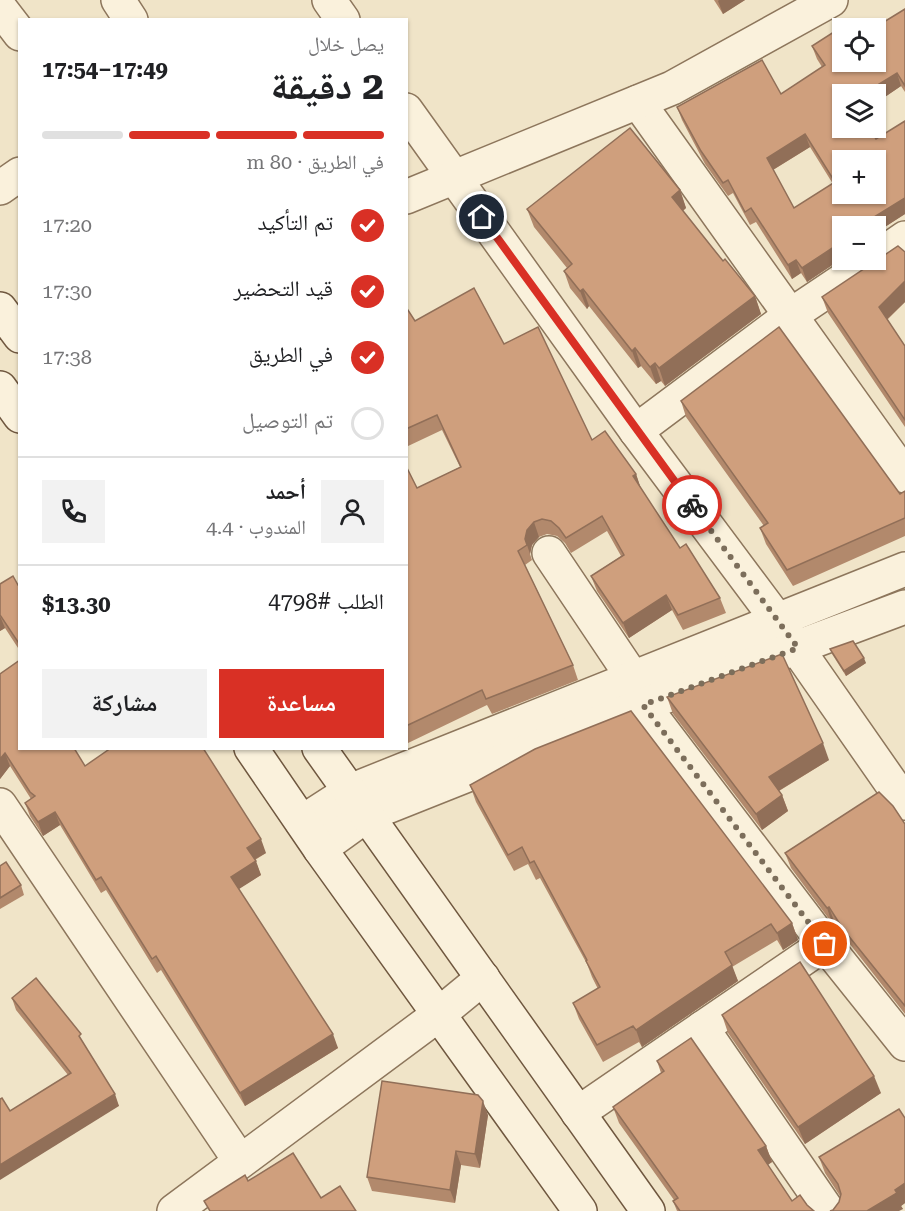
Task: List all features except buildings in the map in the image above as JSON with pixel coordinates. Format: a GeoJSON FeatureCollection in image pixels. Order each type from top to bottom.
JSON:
{"type":"FeatureCollection","features":[{"type":"Feature","properties":{"kind":"street"},"geometry":{"type":"LineString","coordinates":[[118,0],[130,18]]}},
{"type":"Feature","properties":{"kind":"street"},"geometry":{"type":"LineString","coordinates":[[329,0],[342,18]]}},
{"type":"Feature","properties":{"kind":"street"},"geometry":{"type":"LineString","coordinates":[[408,196],[672,88],[831,0]]}},
{"type":"Feature","properties":{"kind":"street"},"geometry":{"type":"LineString","coordinates":[[0,8],[18,31]]}},
{"type":"Feature","properties":{"kind":"street"},"geometry":{"type":"LineString","coordinates":[[638,102],[902,467]]}},
{"type":"Feature","properties":{"kind":"street"},"geometry":{"type":"LineString","coordinates":[[408,114],[636,431],[798,648],[905,803]]}},
{"type":"Feature","properties":{"kind":"street"},"geometry":{"type":"LineString","coordinates":[[0,188],[18,175]]}},
{"type":"Feature","properties":{"kind":"street"},"geometry":{"type":"LineString","coordinates":[[886,251],[905,238]]}},
{"type":"Feature","properties":{"kind":"street"},"geometry":{"type":"LineString","coordinates":[[636,431],[791,315],[858,270]]}},
{"type":"Feature","properties":{"kind":"street"},"geometry":{"type":"LineString","coordinates":[[0,309],[18,333]]}},
{"type":"Feature","properties":{"kind":"street"},"geometry":{"type":"LineString","coordinates":[[549,553],[638,692],[825,944],[905,1044]]}},
{"type":"Feature","properties":{"kind":"street"},"geometry":{"type":"LineString","coordinates":[[302,822],[359,803],[638,692],[778,621],[905,569]]}},
{"type":"Feature","properties":{"kind":"street"},"geometry":{"type":"LineString","coordinates":[[638,692],[798,648],[905,607]]}},
{"type":"Feature","properties":{"kind":"street"},"geometry":{"type":"LineString","coordinates":[[252,750],[320,849],[580,1211]]}},
{"type":"Feature","properties":{"kind":"street"},"geometry":{"type":"LineString","coordinates":[[321,750],[648,1211]]}},
{"type":"Feature","properties":{"kind":"street"},"geometry":{"type":"LineString","coordinates":[[320,849],[359,803]]}},
{"type":"Feature","properties":{"kind":"street"},"geometry":{"type":"LineString","coordinates":[[0,805],[240,1161]]}},
{"type":"Feature","properties":{"kind":"street"},"geometry":{"type":"LineString","coordinates":[[578,1113],[825,944]]}},
{"type":"Feature","properties":{"kind":"street"},"geometry":{"type":"LineString","coordinates":[[174,1211],[438,1015],[483,978]]}},
{"type":"Feature","properties":{"kind":"street"},"geometry":{"type":"LineString","coordinates":[[702,1028],[828,1211]]}},
{"type":"Feature","properties":{"kind":"way so far"},"geometry":{"type":"LineString","coordinates":[[692,505],[798,648],[643,705],[825,944]]}},
{"type":"Feature","properties":{"kind":"route"},"geometry":{"type":"LineString","coordinates":[[482,217],[692,505]]}}]}
